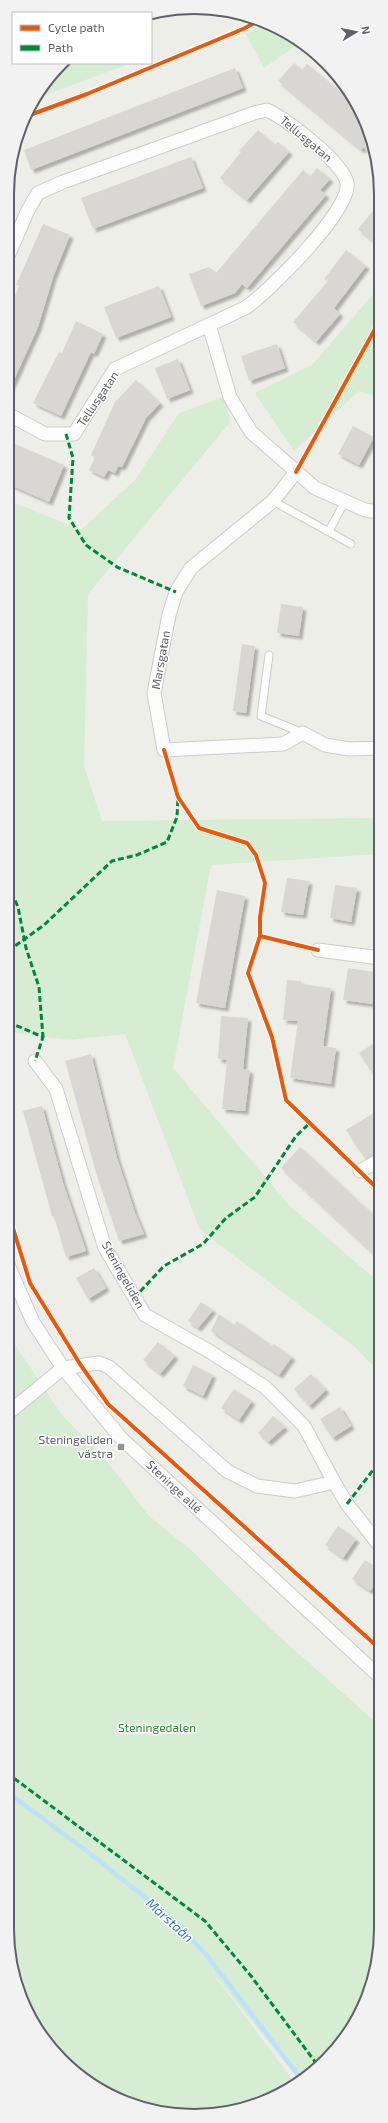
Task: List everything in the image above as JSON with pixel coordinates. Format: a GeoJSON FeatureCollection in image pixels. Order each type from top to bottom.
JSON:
{"type":"FeatureCollection","features":[{"type":"Feature","properties":{"kind":"street","name":"Tellusgatan"},"geometry":{"type":"LineString","coordinates":[[14,242],[28,210],[38,193],[63,182],[254,113],[267,110],[290,123],[344,173],[347,184],[344,199],[323,230],[260,298],[245,308],[115,369],[74,434],[45,434],[14,417]]}},
{"type":"Feature","properties":{"kind":"street"},"geometry":{"type":"LineString","coordinates":[[209,325],[230,397],[251,432],[315,488],[364,510],[374,511]]}},
{"type":"Feature","properties":{"kind":"street","name":"Marsgatan"},"geometry":{"type":"LineString","coordinates":[[296,472],[273,501],[191,568],[176,592],[169,615],[154,693],[164,750],[282,744],[303,733]]}},
{"type":"Feature","properties":{"kind":"street"},"geometry":{"type":"LineString","coordinates":[[303,733],[325,745],[349,749],[374,748]]}},
{"type":"Feature","properties":{"kind":"street"},"geometry":{"type":"LineString","coordinates":[[318,950],[374,957]]}},
{"type":"Feature","properties":{"kind":"street","name":"Steningeliden"},"geometry":{"type":"LineString","coordinates":[[35,1061],[56,1089],[105,1248],[145,1315],[209,1351],[265,1387],[304,1426],[347,1504],[374,1538]]}},
{"type":"Feature","properties":{"kind":"street"},"geometry":{"type":"LineString","coordinates":[[360,1171],[374,1163]]}},
{"type":"Feature","properties":{"kind":"street","name":"Steninge allé"},"geometry":{"type":"LineString","coordinates":[[14,1279],[33,1322],[63,1368],[121,1438],[374,1671]]}},
{"type":"Feature","properties":{"kind":"street"},"geometry":{"type":"LineString","coordinates":[[14,1409],[63,1368],[99,1363],[109,1367],[227,1471],[257,1486],[295,1491],[334,1482]]}},
{"type":"Feature","properties":{"kind":"lane"},"geometry":{"type":"LineString","coordinates":[[273,501],[351,544]]}},
{"type":"Feature","properties":{"kind":"lane"},"geometry":{"type":"LineString","coordinates":[[329,531],[345,501]]}},
{"type":"Feature","properties":{"kind":"lane"},"geometry":{"type":"LineString","coordinates":[[270,655],[261,716],[303,733]]}},
{"type":"Feature","properties":{"kind":"green space"},"geometry":{"type":"Polygon","coordinates":[[[259,27],[296,46],[264,68],[246,34],[259,27]]]}},
{"type":"Feature","properties":{"kind":"green space"},"geometry":{"type":"Polygon","coordinates":[[[70,64],[128,64],[43,96],[51,84],[70,64]]]}},
{"type":"Feature","properties":{"kind":"green space"},"geometry":{"type":"Polygon","coordinates":[[[374,293],[374,396],[359,391],[294,451],[255,393],[312,365],[374,293]]]}},
{"type":"Feature","properties":{"kind":"green space"},"geometry":{"type":"Polygon","coordinates":[[[226,396],[230,422],[88,594],[84,766],[102,821],[374,818],[374,854],[211,865],[173,1068],[290,1206],[374,1278],[374,1367],[355,1347],[200,1230],[125,1034],[69,1040],[14,1033],[14,502],[81,530],[135,480],[179,413],[226,396]]]}},
{"type":"Feature","properties":{"kind":"green space","name":"Steningedalen"},"geometry":{"type":"Polygon","coordinates":[[[14,1343],[62,1415],[107,1461],[149,1516],[191,1550],[272,1630],[374,1721],[374,1941],[371,1964],[360,1998],[350,2019],[337,2039],[313,2064],[297,2077],[202,1959],[293,2080],[263,2095],[241,2103],[206,2109],[182,2109],[159,2106],[125,2095],[104,2085],[84,2072],[51,2039],[33,2009],[20,1976],[14,1941],[14,1343]]]}},
{"type":"Feature","properties":{"kind":"building"},"geometry":{"type":"Polygon","coordinates":[[[294,63],[302,70],[307,64],[345,95],[360,125],[369,153],[363,147],[361,150],[278,81],[294,63]]]}},
{"type":"Feature","properties":{"kind":"building"},"geometry":{"type":"Polygon","coordinates":[[[235,68],[243,88],[31,170],[24,150],[235,68]]]}},
{"type":"Feature","properties":{"kind":"building"},"geometry":{"type":"Polygon","coordinates":[[[258,130],[275,145],[278,142],[289,152],[247,200],[220,178],[241,152],[239,151],[258,130]]]}},
{"type":"Feature","properties":{"kind":"building"},"geometry":{"type":"Polygon","coordinates":[[[191,157],[203,188],[93,229],[81,198],[191,157]]]}},
{"type":"Feature","properties":{"kind":"building"},"geometry":{"type":"Polygon","coordinates":[[[317,168],[330,179],[320,190],[326,195],[247,288],[242,284],[235,293],[201,306],[189,274],[209,267],[216,273],[303,170],[310,177],[317,168]]]}},
{"type":"Feature","properties":{"kind":"building"},"geometry":{"type":"Polygon","coordinates":[[[374,210],[374,242],[358,229],[374,210]]]}},
{"type":"Feature","properties":{"kind":"building"},"geometry":{"type":"Polygon","coordinates":[[[43,224],[70,235],[53,277],[38,327],[14,380],[14,299],[19,286],[16,285],[43,224]]]}},
{"type":"Feature","properties":{"kind":"building"},"geometry":{"type":"Polygon","coordinates":[[[346,250],[366,266],[334,308],[340,314],[316,342],[293,322],[328,281],[324,279],[346,250]]]}},
{"type":"Feature","properties":{"kind":"building"},"geometry":{"type":"Polygon","coordinates":[[[159,286],[171,317],[116,338],[104,307],[159,286]]]}},
{"type":"Feature","properties":{"kind":"building"},"geometry":{"type":"Polygon","coordinates":[[[76,321],[103,334],[94,354],[91,352],[61,416],[33,403],[59,352],[62,353],[76,321]]]}},
{"type":"Feature","properties":{"kind":"building"},"geometry":{"type":"Polygon","coordinates":[[[277,344],[285,368],[249,381],[241,356],[277,344]]]}},
{"type":"Feature","properties":{"kind":"building"},"geometry":{"type":"Polygon","coordinates":[[[178,359],[190,390],[167,399],[155,368],[178,359]]]}},
{"type":"Feature","properties":{"kind":"building"},"geometry":{"type":"Polygon","coordinates":[[[136,380],[160,403],[146,418],[122,467],[118,466],[115,473],[108,470],[104,477],[89,470],[95,457],[91,455],[115,402],[136,380]]]}},
{"type":"Feature","properties":{"kind":"building"},"geometry":{"type":"Polygon","coordinates":[[[353,426],[374,437],[359,465],[338,454],[353,426]]]}},
{"type":"Feature","properties":{"kind":"building"},"geometry":{"type":"Polygon","coordinates":[[[14,444],[64,465],[49,502],[14,487],[14,444]]]}},
{"type":"Feature","properties":{"kind":"building"},"geometry":{"type":"Polygon","coordinates":[[[281,604],[303,607],[299,636],[277,633],[281,604]]]}},
{"type":"Feature","properties":{"kind":"building"},"geometry":{"type":"Polygon","coordinates":[[[242,644],[255,646],[246,713],[233,711],[242,644]]]}},
{"type":"Feature","properties":{"kind":"building"},"geometry":{"type":"Polygon","coordinates":[[[287,878],[309,881],[303,915],[281,912],[287,878]]]}},
{"type":"Feature","properties":{"kind":"building"},"geometry":{"type":"Polygon","coordinates":[[[335,885],[357,888],[351,922],[330,918],[335,885]]]}},
{"type":"Feature","properties":{"kind":"building"},"geometry":{"type":"Polygon","coordinates":[[[217,890],[245,896],[225,1008],[196,1003],[217,890]]]}},
{"type":"Feature","properties":{"kind":"building"},"geometry":{"type":"Polygon","coordinates":[[[348,968],[374,972],[374,1004],[343,1000],[348,968]]]}},
{"type":"Feature","properties":{"kind":"building"},"geometry":{"type":"Polygon","coordinates":[[[287,980],[301,981],[301,984],[331,988],[323,1046],[336,1048],[331,1084],[290,1078],[298,1021],[283,1020],[287,980]]]}},
{"type":"Feature","properties":{"kind":"building"},"geometry":{"type":"Polygon","coordinates":[[[221,1016],[248,1018],[243,1069],[250,1070],[245,1111],[222,1109],[227,1060],[218,1059],[221,1016]]]}},
{"type":"Feature","properties":{"kind":"building"},"geometry":{"type":"Polygon","coordinates":[[[374,1043],[374,1069],[371,1071],[359,1053],[374,1043]]]}},
{"type":"Feature","properties":{"kind":"building"},"geometry":{"type":"Polygon","coordinates":[[[91,1054],[117,1158],[135,1213],[144,1234],[119,1241],[97,1176],[65,1061],[91,1054]]]}},
{"type":"Feature","properties":{"kind":"building"},"geometry":{"type":"Polygon","coordinates":[[[42,1106],[63,1183],[86,1251],[66,1257],[54,1216],[52,1216],[23,1111],[42,1106]]]}},
{"type":"Feature","properties":{"kind":"building"},"geometry":{"type":"Polygon","coordinates":[[[374,1113],[374,1155],[365,1159],[346,1130],[374,1113]]]}},
{"type":"Feature","properties":{"kind":"building"},"geometry":{"type":"Polygon","coordinates":[[[300,1147],[374,1215],[374,1254],[281,1168],[300,1147]]]}},
{"type":"Feature","properties":{"kind":"building"},"geometry":{"type":"Polygon","coordinates":[[[94,1268],[106,1288],[88,1299],[76,1278],[94,1268]]]}},
{"type":"Feature","properties":{"kind":"building"},"geometry":{"type":"Polygon","coordinates":[[[201,1302],[213,1310],[198,1328],[188,1321],[201,1302]]]}},
{"type":"Feature","properties":{"kind":"building"},"geometry":{"type":"Polygon","coordinates":[[[219,1314],[234,1325],[237,1321],[273,1346],[274,1344],[292,1357],[279,1375],[211,1331],[219,1314]]]}},
{"type":"Feature","properties":{"kind":"building"},"geometry":{"type":"Polygon","coordinates":[[[158,1342],[175,1356],[160,1374],[143,1360],[158,1342]]]}},
{"type":"Feature","properties":{"kind":"building"},"geometry":{"type":"Polygon","coordinates":[[[193,1365],[213,1375],[203,1396],[183,1386],[193,1365]]]}},
{"type":"Feature","properties":{"kind":"building"},"geometry":{"type":"Polygon","coordinates":[[[311,1374],[326,1390],[309,1406],[294,1389],[311,1374]]]}},
{"type":"Feature","properties":{"kind":"building"},"geometry":{"type":"Polygon","coordinates":[[[234,1389],[252,1401],[239,1420],[221,1408],[234,1389]]]}},
{"type":"Feature","properties":{"kind":"building"},"geometry":{"type":"Polygon","coordinates":[[[340,1407],[351,1426],[332,1438],[320,1419],[340,1407]]]}},
{"type":"Feature","properties":{"kind":"building"},"geometry":{"type":"Polygon","coordinates":[[[273,1416],[285,1427],[268,1442],[258,1433],[273,1416]]]}},
{"type":"Feature","properties":{"kind":"building"},"geometry":{"type":"Polygon","coordinates":[[[338,1526],[356,1539],[343,1558],[325,1545],[338,1526]]]}},
{"type":"Feature","properties":{"kind":"building"},"geometry":{"type":"Polygon","coordinates":[[[365,1560],[374,1566],[374,1586],[370,1591],[352,1579],[365,1560]]]}},
{"type":"Feature","properties":{"kind":"waterway","name":"Märstaån"},"geometry":{"type":"LineString","coordinates":[[14,1797],[88,1852],[177,1923],[209,1958],[299,2076]]}},
{"type":"Feature","properties":{"kind":"marked path"},"geometry":{"type":"LineString","coordinates":[[66,434],[73,458],[69,518],[86,545],[117,567],[176,592]]}},
{"type":"Feature","properties":{"kind":"marked path"},"geometry":{"type":"LineString","coordinates":[[14,947],[44,925],[112,861],[137,855],[167,842],[177,817],[178,798]]}},
{"type":"Feature","properties":{"kind":"marked path"},"geometry":{"type":"LineString","coordinates":[[14,898],[18,907],[26,948],[39,987],[43,1037]]}},
{"type":"Feature","properties":{"kind":"marked path"},"geometry":{"type":"LineString","coordinates":[[14,1025],[43,1037],[35,1061]]}},
{"type":"Feature","properties":{"kind":"marked path"},"geometry":{"type":"LineString","coordinates":[[134,1298],[164,1266],[203,1244],[226,1218],[255,1197],[296,1136],[311,1122]]}},
{"type":"Feature","properties":{"kind":"marked path"},"geometry":{"type":"LineString","coordinates":[[347,1504],[374,1469]]}},
{"type":"Feature","properties":{"kind":"marked path"},"geometry":{"type":"LineString","coordinates":[[14,1778],[205,1921],[251,1976],[315,2062]]}},
{"type":"Feature","properties":{"kind":"cycle path"},"geometry":{"type":"LineString","coordinates":[[33,114],[87,94],[252,24]]}},
{"type":"Feature","properties":{"kind":"cycle path"},"geometry":{"type":"LineString","coordinates":[[296,472],[374,331]]}},
{"type":"Feature","properties":{"kind":"cycle path"},"geometry":{"type":"LineString","coordinates":[[164,750],[178,797],[199,828],[247,843],[256,855],[265,883],[260,917],[260,936],[248,973],[272,1037],[286,1100],[374,1185]]}},
{"type":"Feature","properties":{"kind":"cycle path"},"geometry":{"type":"LineString","coordinates":[[260,936],[318,950]]}},
{"type":"Feature","properties":{"kind":"cycle path"},"geometry":{"type":"LineString","coordinates":[[14,1231],[30,1283],[80,1364],[108,1404],[374,1644]]}},
{"type":"Feature","properties":{"kind":"place","name":"Steningeliden västra"},"geometry":{"type":"Point","coordinates":[121,1447]}}]}
